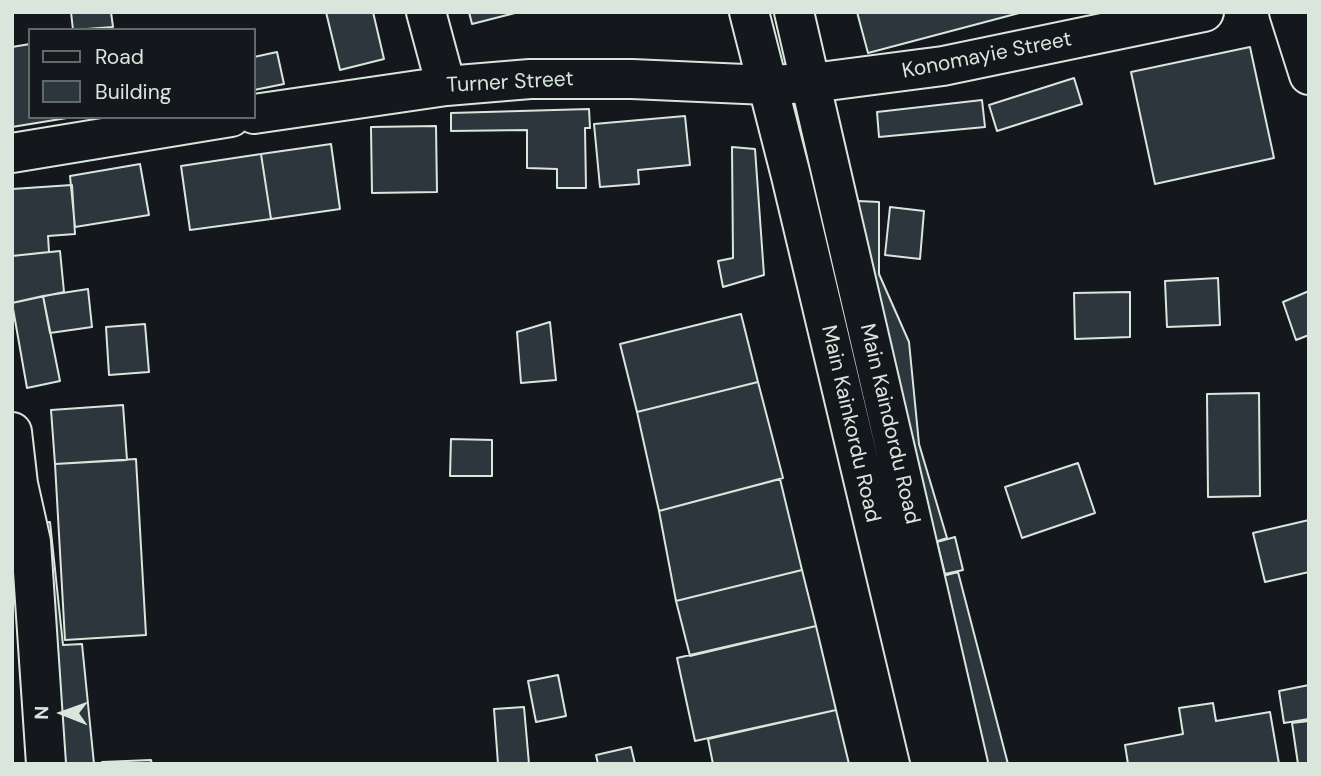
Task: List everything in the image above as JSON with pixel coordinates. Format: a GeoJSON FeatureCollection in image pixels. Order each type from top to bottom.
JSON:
{"type":"FeatureCollection","features":[{"type":"Feature","properties":{"kind":"street"},"geometry":{"type":"LineString","coordinates":[[426,12],[446,86]]}},
{"type":"Feature","properties":{"kind":"street","name":"Main Kainkordu Road"},"geometry":{"type":"LineString","coordinates":[[749,12],[931,764]]}},
{"type":"Feature","properties":{"kind":"street"},"geometry":{"type":"LineString","coordinates":[[794,12],[812,83]]}},
{"type":"Feature","properties":{"kind":"street","name":"Konomayie Street"},"geometry":{"type":"LineString","coordinates":[[767,85],[812,83],[943,66],[1204,12]]}},
{"type":"Feature","properties":{"kind":"street"},"geometry":{"type":"LineString","coordinates":[[1289,12],[1309,75]]}},
{"type":"Feature","properties":{"kind":"street","name":"Turner Street"},"geometry":{"type":"LineString","coordinates":[[256,114],[446,86],[530,79],[767,85]]}},
{"type":"Feature","properties":{"kind":"street","name":"Main Kaindordu Road"},"geometry":{"type":"LineString","coordinates":[[812,83],[968,764]]}},
{"type":"Feature","properties":{"kind":"street"},"geometry":{"type":"LineString","coordinates":[[12,153],[219,119]]}},
{"type":"Feature","properties":{"kind":"street"},"geometry":{"type":"LineString","coordinates":[[12,432],[46,764]]}},
{"type":"Feature","properties":{"kind":"building"},"geometry":{"type":"Polygon","coordinates":[[[71,12],[111,12],[113,27],[73,28],[71,12]]]}},
{"type":"Feature","properties":{"kind":"building"},"geometry":{"type":"Polygon","coordinates":[[[326,12],[373,12],[384,59],[340,70],[326,12]]]}},
{"type":"Feature","properties":{"kind":"building"},"geometry":{"type":"Polygon","coordinates":[[[469,12],[519,12],[472,24],[469,12]]]}},
{"type":"Feature","properties":{"kind":"building"},"geometry":{"type":"Polygon","coordinates":[[[857,12],[1023,12],[868,53],[857,12]]]}},
{"type":"Feature","properties":{"kind":"building"},"geometry":{"type":"Polygon","coordinates":[[[28,44],[28,119],[61,119],[12,127],[12,47],[28,44]]]}},
{"type":"Feature","properties":{"kind":"building"},"geometry":{"type":"Polygon","coordinates":[[[1250,47],[1274,158],[1155,184],[1131,72],[1250,47]]]}},
{"type":"Feature","properties":{"kind":"building"},"geometry":{"type":"Polygon","coordinates":[[[277,52],[284,84],[256,90],[256,57],[277,52]]]}},
{"type":"Feature","properties":{"kind":"building"},"geometry":{"type":"Polygon","coordinates":[[[1074,78],[1082,104],[997,131],[989,105],[1074,78]]]}},
{"type":"Feature","properties":{"kind":"building"},"geometry":{"type":"Polygon","coordinates":[[[982,100],[985,127],[879,137],[877,112],[982,100]]]}},
{"type":"Feature","properties":{"kind":"building"},"geometry":{"type":"Polygon","coordinates":[[[589,109],[590,128],[585,128],[586,188],[557,188],[557,169],[527,168],[527,130],[451,131],[451,113],[589,109]]]}},
{"type":"Feature","properties":{"kind":"building"},"geometry":{"type":"Polygon","coordinates":[[[685,116],[690,165],[638,170],[639,184],[600,187],[594,124],[685,116]]]}},
{"type":"Feature","properties":{"kind":"building"},"geometry":{"type":"Polygon","coordinates":[[[436,126],[437,192],[372,193],[371,127],[436,126]]]}},
{"type":"Feature","properties":{"kind":"building"},"geometry":{"type":"Polygon","coordinates":[[[331,144],[340,209],[271,219],[261,154],[331,144]]]}},
{"type":"Feature","properties":{"kind":"building"},"geometry":{"type":"Polygon","coordinates":[[[732,147],[755,149],[764,275],[723,287],[718,261],[733,258],[732,147]]]}},
{"type":"Feature","properties":{"kind":"building"},"geometry":{"type":"Polygon","coordinates":[[[261,154],[271,219],[190,230],[181,166],[261,154]]]}},
{"type":"Feature","properties":{"kind":"building"},"geometry":{"type":"Polygon","coordinates":[[[140,164],[149,215],[75,227],[70,176],[140,164]]]}},
{"type":"Feature","properties":{"kind":"building"},"geometry":{"type":"Polygon","coordinates":[[[72,185],[75,234],[48,236],[49,252],[12,256],[12,189],[72,185]]]}},
{"type":"Feature","properties":{"kind":"building"},"geometry":{"type":"Polygon","coordinates":[[[858,201],[879,202],[879,274],[909,342],[919,444],[947,538],[926,545],[856,244],[858,201]]]}},
{"type":"Feature","properties":{"kind":"building"},"geometry":{"type":"Polygon","coordinates":[[[890,207],[924,211],[920,259],[885,255],[890,207]]]}},
{"type":"Feature","properties":{"kind":"building"},"geometry":{"type":"Polygon","coordinates":[[[60,251],[64,292],[12,303],[12,256],[60,251]]]}},
{"type":"Feature","properties":{"kind":"building"},"geometry":{"type":"Polygon","coordinates":[[[1218,278],[1220,325],[1167,327],[1165,281],[1218,278]]]}},
{"type":"Feature","properties":{"kind":"building"},"geometry":{"type":"Polygon","coordinates":[[[88,289],[92,327],[50,333],[43,296],[88,289]]]}},
{"type":"Feature","properties":{"kind":"building"},"geometry":{"type":"Polygon","coordinates":[[[1309,291],[1309,335],[1296,340],[1283,302],[1309,291]]]}},
{"type":"Feature","properties":{"kind":"building"},"geometry":{"type":"Polygon","coordinates":[[[1130,292],[1130,337],[1075,339],[1074,293],[1130,292]]]}},
{"type":"Feature","properties":{"kind":"building"},"geometry":{"type":"Polygon","coordinates":[[[43,296],[60,381],[27,388],[12,303],[43,296]]]}},
{"type":"Feature","properties":{"kind":"building"},"geometry":{"type":"Polygon","coordinates":[[[741,314],[758,382],[637,412],[620,344],[741,314]]]}},
{"type":"Feature","properties":{"kind":"building"},"geometry":{"type":"Polygon","coordinates":[[[550,322],[556,380],[521,383],[517,332],[550,322]]]}},
{"type":"Feature","properties":{"kind":"building"},"geometry":{"type":"Polygon","coordinates":[[[145,324],[149,372],[109,375],[106,327],[145,324]]]}},
{"type":"Feature","properties":{"kind":"building"},"geometry":{"type":"Polygon","coordinates":[[[758,382],[783,478],[659,511],[637,412],[758,382]]]}},
{"type":"Feature","properties":{"kind":"building"},"geometry":{"type":"Polygon","coordinates":[[[1259,393],[1260,496],[1208,497],[1207,394],[1259,393]]]}},
{"type":"Feature","properties":{"kind":"building"},"geometry":{"type":"Polygon","coordinates":[[[123,405],[127,460],[55,464],[51,410],[123,405]]]}},
{"type":"Feature","properties":{"kind":"building"},"geometry":{"type":"Polygon","coordinates":[[[451,439],[492,440],[492,476],[450,476],[451,439]]]}},
{"type":"Feature","properties":{"kind":"building"},"geometry":{"type":"Polygon","coordinates":[[[136,459],[146,635],[65,640],[55,464],[136,459]]]}},
{"type":"Feature","properties":{"kind":"building"},"geometry":{"type":"Polygon","coordinates":[[[1078,463],[1095,513],[1022,538],[1005,487],[1078,463]]]}},
{"type":"Feature","properties":{"kind":"building"},"geometry":{"type":"Polygon","coordinates":[[[780,479],[802,570],[676,601],[659,511],[780,479]]]}},
{"type":"Feature","properties":{"kind":"building"},"geometry":{"type":"Polygon","coordinates":[[[1309,520],[1309,572],[1265,582],[1253,533],[1309,520]]]}},
{"type":"Feature","properties":{"kind":"building"},"geometry":{"type":"Polygon","coordinates":[[[50,522],[63,645],[82,644],[94,764],[60,764],[35,523],[50,522]]]}},
{"type":"Feature","properties":{"kind":"building"},"geometry":{"type":"Polygon","coordinates":[[[955,537],[963,570],[945,574],[937,542],[955,537]]]}},
{"type":"Feature","properties":{"kind":"building"},"geometry":{"type":"Polygon","coordinates":[[[802,570],[816,626],[690,656],[676,601],[802,570]]]}},
{"type":"Feature","properties":{"kind":"building"},"geometry":{"type":"Polygon","coordinates":[[[958,572],[1008,764],[983,764],[935,578],[958,572]]]}},
{"type":"Feature","properties":{"kind":"building"},"geometry":{"type":"Polygon","coordinates":[[[816,626],[836,710],[695,741],[677,658],[816,626]]]}},
{"type":"Feature","properties":{"kind":"building"},"geometry":{"type":"Polygon","coordinates":[[[558,675],[566,716],[536,722],[528,681],[558,675]]]}},
{"type":"Feature","properties":{"kind":"building"},"geometry":{"type":"Polygon","coordinates":[[[1309,685],[1309,719],[1284,723],[1279,691],[1309,685]]]}},
{"type":"Feature","properties":{"kind":"building"},"geometry":{"type":"Polygon","coordinates":[[[1213,703],[1216,721],[1270,712],[1279,764],[1128,764],[1125,745],[1183,734],[1179,708],[1213,703]]]}},
{"type":"Feature","properties":{"kind":"building"},"geometry":{"type":"Polygon","coordinates":[[[524,707],[529,764],[498,764],[494,709],[524,707]]]}},
{"type":"Feature","properties":{"kind":"building"},"geometry":{"type":"Polygon","coordinates":[[[836,710],[849,764],[713,764],[708,739],[836,710]]]}},
{"type":"Feature","properties":{"kind":"building"},"geometry":{"type":"Polygon","coordinates":[[[1309,721],[1309,764],[1298,764],[1292,723],[1309,721]]]}},
{"type":"Feature","properties":{"kind":"building"},"geometry":{"type":"Polygon","coordinates":[[[631,747],[635,764],[598,764],[596,755],[631,747]]]}},
{"type":"Feature","properties":{"kind":"building"},"geometry":{"type":"Polygon","coordinates":[[[151,760],[152,764],[102,764],[102,762],[151,760]]]}}]}
